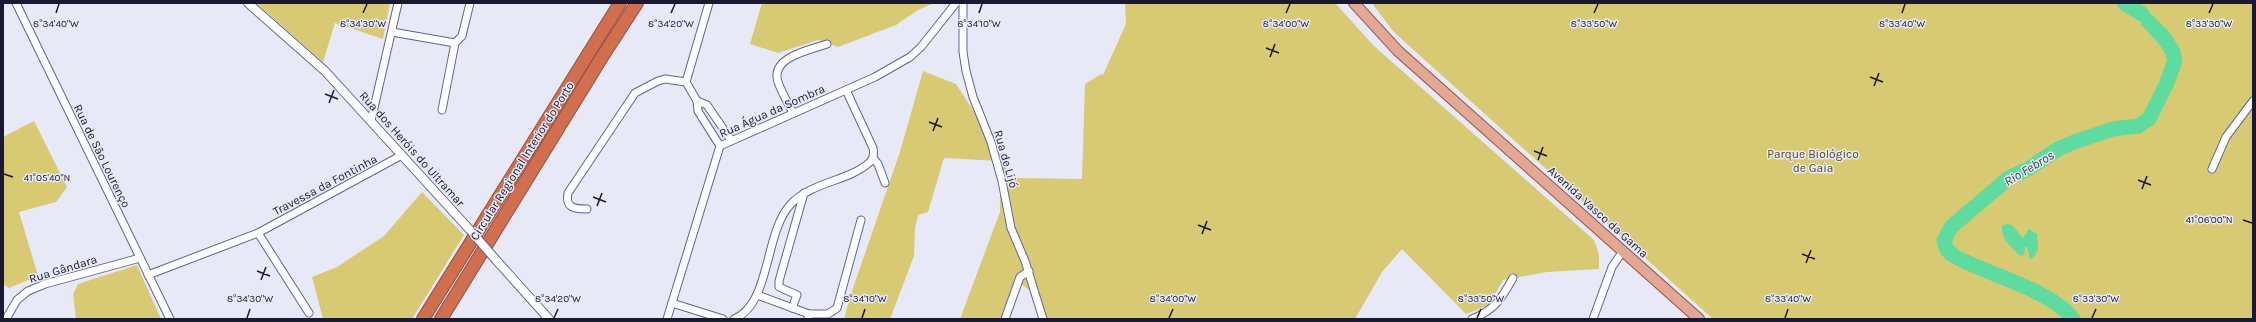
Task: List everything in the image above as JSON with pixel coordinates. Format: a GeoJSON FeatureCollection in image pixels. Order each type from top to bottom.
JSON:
{"type":"FeatureCollection","features":[{"type":"Feature","properties":{"kind":"highway","name":"Circular Regional Interior do Porto"},"geometry":{"type":"LineString","coordinates":[[423,319],[620,3]]}},
{"type":"Feature","properties":{"kind":"highway","name":"Circular Regional Interior do Porto"},"geometry":{"type":"LineString","coordinates":[[441,319],[602,57],[637,3]]}},
{"type":"Feature","properties":{"kind":"main road","name":"Avenida Vasco da Gama"},"geometry":{"type":"LineString","coordinates":[[1354,3],[1398,51],[1699,319]]}},
{"type":"Feature","properties":{"kind":"main road","name":"Avenida Vasco da Gama"},"geometry":{"type":"LineString","coordinates":[[1364,3],[1374,26]]}},
{"type":"Feature","properties":{"kind":"street","name":"Rua de São Lourenço"},"geometry":{"type":"LineString","coordinates":[[16,3],[170,319]]}},
{"type":"Feature","properties":{"kind":"street","name":"Rua dos Heróis do Ultramar"},"geometry":{"type":"LineString","coordinates":[[248,3],[325,71],[549,319]]}},
{"type":"Feature","properties":{"kind":"street"},"geometry":{"type":"LineString","coordinates":[[371,121],[398,3]]}},
{"type":"Feature","properties":{"kind":"street"},"geometry":{"type":"LineString","coordinates":[[442,110],[455,43],[462,36],[470,3]]}},
{"type":"Feature","properties":{"kind":"street"},"geometry":{"type":"LineString","coordinates":[[709,3],[686,82],[697,101],[698,111],[720,146]]}},
{"type":"Feature","properties":{"kind":"street","name":"Rua Água da Sombra"},"geometry":{"type":"LineString","coordinates":[[667,319],[720,146],[875,77],[910,57],[921,47],[956,3]]}},
{"type":"Feature","properties":{"kind":"street","name":"Rua de Lijó"},"geometry":{"type":"LineString","coordinates":[[963,3],[963,45],[966,71],[973,97],[991,142],[1002,181],[1011,228],[1029,271],[1043,319]]}},
{"type":"Feature","properties":{"kind":"street"},"geometry":{"type":"LineString","coordinates":[[392,32],[455,43]]}},
{"type":"Feature","properties":{"kind":"street"},"geometry":{"type":"LineString","coordinates":[[793,113],[778,81],[778,70],[781,64],[790,58],[827,44]]}},
{"type":"Feature","properties":{"kind":"street"},"geometry":{"type":"LineString","coordinates":[[587,209],[573,208],[569,206],[567,203],[568,193],[636,93],[658,81],[665,79],[686,82]]}},
{"type":"Feature","properties":{"kind":"street"},"geometry":{"type":"LineString","coordinates":[[846,90],[873,148],[873,158],[878,164],[885,183]]}},
{"type":"Feature","properties":{"kind":"street"},"geometry":{"type":"LineString","coordinates":[[697,101],[707,105],[731,140]]}},
{"type":"Feature","properties":{"kind":"street"},"geometry":{"type":"LineString","coordinates":[[2212,169],[2226,137],[2253,101]]}},
{"type":"Feature","properties":{"kind":"street","name":"Travessa da Fontinha"},"geometry":{"type":"LineString","coordinates":[[148,275],[258,233],[402,155]]}},
{"type":"Feature","properties":{"kind":"street"},"geometry":{"type":"LineString","coordinates":[[734,319],[743,316],[750,309],[757,295],[777,227],[785,210],[804,193],[852,172],[870,162],[873,158]]}},
{"type":"Feature","properties":{"kind":"street"},"geometry":{"type":"LineString","coordinates":[[792,308],[797,295],[783,291],[779,288],[779,281],[804,193]]}},
{"type":"Feature","properties":{"kind":"street"},"geometry":{"type":"LineString","coordinates":[[757,295],[809,316],[828,314],[838,308],[861,220]]}},
{"type":"Feature","properties":{"kind":"street"},"geometry":{"type":"LineString","coordinates":[[258,233],[309,313]]}},
{"type":"Feature","properties":{"kind":"street"},"geometry":{"type":"LineString","coordinates":[[1593,319],[1612,267],[1623,251]]}},
{"type":"Feature","properties":{"kind":"street","name":"Rua Gândara"},"geometry":{"type":"LineString","coordinates":[[6,319],[17,300],[28,291],[45,284],[140,258]]}},
{"type":"Feature","properties":{"kind":"street"},"geometry":{"type":"LineString","coordinates":[[1005,319],[1020,277],[1029,271]]}},
{"type":"Feature","properties":{"kind":"street"},"geometry":{"type":"LineString","coordinates":[[1472,319],[1487,313],[1496,306],[1513,278]]}},
{"type":"Feature","properties":{"kind":"street"},"geometry":{"type":"LineString","coordinates":[[672,303],[723,319]]}},
{"type":"Feature","properties":{"kind":"green space"},"geometry":{"type":"Polygon","coordinates":[[[256,3],[390,3],[383,39],[335,23],[323,62],[256,3]]]}},
{"type":"Feature","properties":{"kind":"green space"},"geometry":{"type":"Polygon","coordinates":[[[762,3],[934,3],[918,10],[896,25],[838,47],[818,40],[778,53],[750,44],[762,3]]]}},
{"type":"Feature","properties":{"kind":"green space"},"geometry":{"type":"Polygon","coordinates":[[[1125,3],[1335,3],[1374,46],[1594,240],[1599,254],[1599,269],[1547,272],[1503,280],[1489,305],[1466,314],[1402,249],[1382,272],[1355,319],[1039,319],[1032,292],[1018,282],[1003,319],[960,319],[1000,212],[1000,161],[944,158],[928,212],[918,215],[915,228],[914,256],[890,319],[844,319],[851,294],[900,152],[923,71],[956,84],[990,136],[1011,178],[1082,179],[1085,84],[1101,74],[1103,75],[1126,24],[1125,3]]]}},
{"type":"Feature","properties":{"kind":"green space","name":"Parque Biológico de Gaia"},"geometry":{"type":"Polygon","coordinates":[[[1372,3],[2253,3],[2253,319],[1713,319],[1393,31],[1372,3]]]}},
{"type":"Feature","properties":{"kind":"green space"},"geometry":{"type":"Polygon","coordinates":[[[34,121],[67,187],[56,202],[19,212],[38,276],[9,288],[3,284],[3,137],[34,121]]]}},
{"type":"Feature","properties":{"kind":"green space"},"geometry":{"type":"Polygon","coordinates":[[[422,192],[464,235],[412,319],[323,319],[312,277],[337,267],[384,236],[422,192]]]}},
{"type":"Feature","properties":{"kind":"green space"},"geometry":{"type":"Polygon","coordinates":[[[137,265],[161,319],[76,319],[73,294],[78,284],[137,265]]]}},
{"type":"Feature","properties":{"kind":"shaded area"},"geometry":{"type":"Polygon","coordinates":[[[2007,224],[2012,225],[2023,238],[2029,229],[2037,234],[2038,250],[2032,259],[2030,259],[2027,247],[2025,247],[2024,255],[2020,256],[2007,242],[2003,235],[2002,226],[2007,224]]]}},
{"type":"Feature","properties":{"kind":"waterway","name":"Rio Febros"},"geometry":{"type":"LineString","coordinates":[[2124,3],[2142,14]]}},
{"type":"Feature","properties":{"kind":"waterway","name":"Rio Febros"},"geometry":{"type":"LineString","coordinates":[[2073,319],[2050,299],[2035,291],[1967,263],[1954,256],[1947,250],[1944,241],[1951,227],[2010,177],[2028,169],[2058,149],[2074,142],[2113,129],[2138,126],[2149,119],[2166,85],[2175,61],[2173,52],[2165,39],[2148,21]]}}]}
